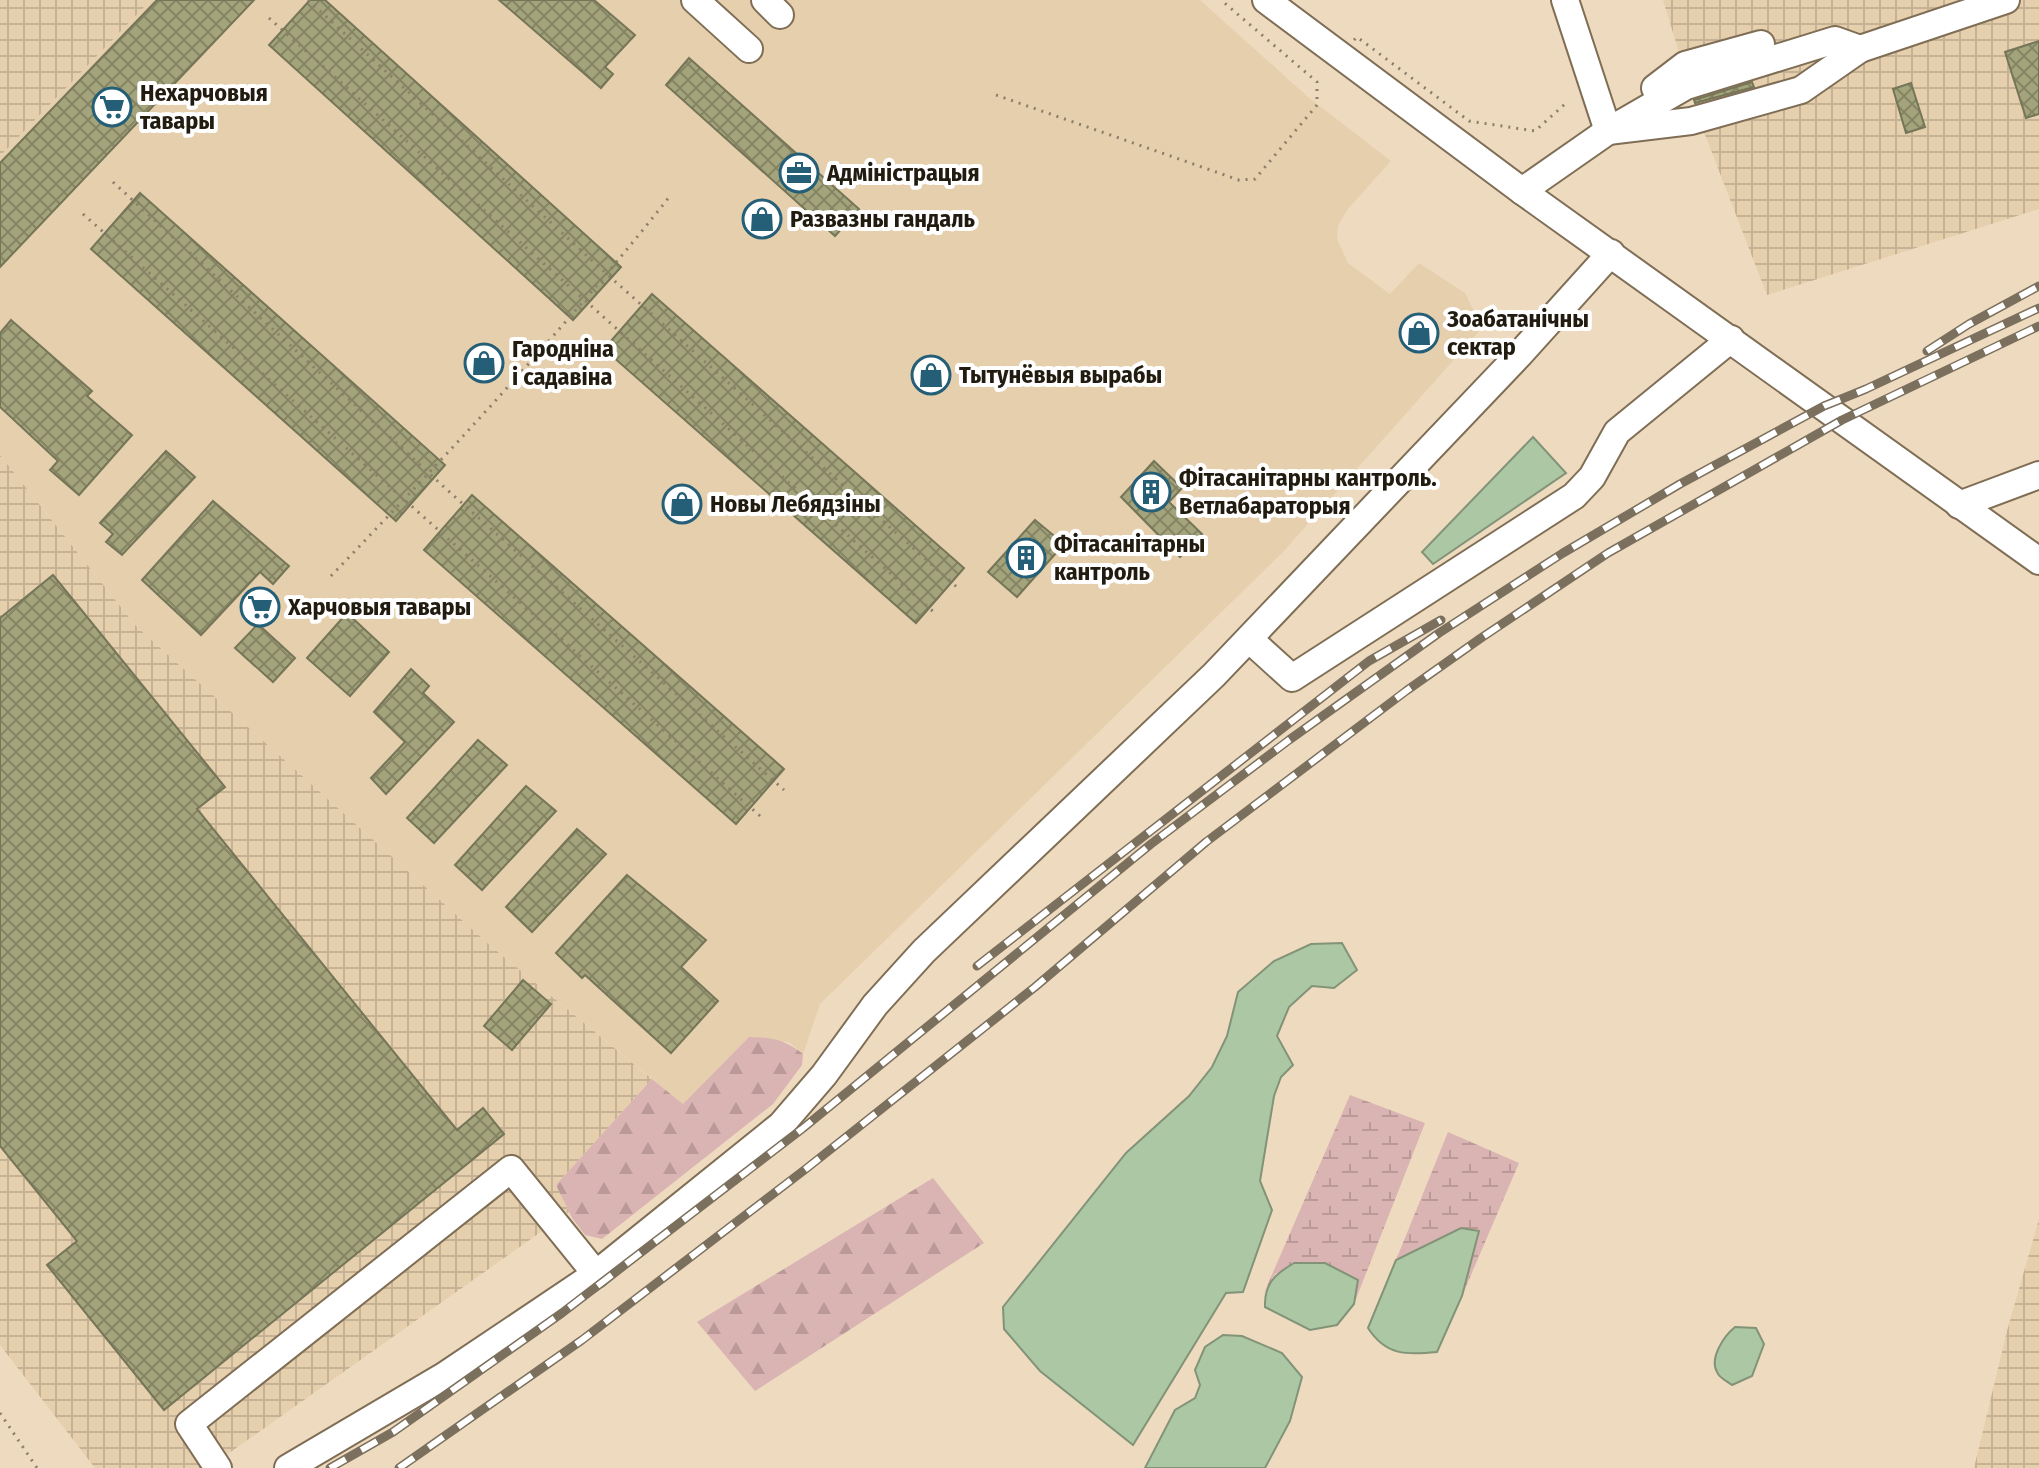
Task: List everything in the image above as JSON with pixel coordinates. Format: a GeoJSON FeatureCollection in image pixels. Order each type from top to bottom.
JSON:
{"type":"FeatureCollection","features":[{"type":"Feature","properties":{"kind":"street"},"geometry":{"type":"LineString","coordinates":[[695,0],[749,49]]}},
{"type":"Feature","properties":{"kind":"street"},"geometry":{"type":"LineString","coordinates":[[1266,0],[1522,191],[2039,561]]}},
{"type":"Feature","properties":{"kind":"street"},"geometry":{"type":"LineString","coordinates":[[1565,0],[1612,129]]}},
{"type":"Feature","properties":{"kind":"street"},"geometry":{"type":"LineString","coordinates":[[1612,129],[1691,121],[1801,90],[1860,49],[2006,0]]}},
{"type":"Feature","properties":{"kind":"street"},"geometry":{"type":"LineString","coordinates":[[1522,191],[1612,129],[1686,86],[1835,40],[1860,49]]}},
{"type":"Feature","properties":{"kind":"street"},"geometry":{"type":"LineString","coordinates":[[288,1468],[444,1376],[596,1274],[781,1125],[824,1075],[875,1005],[924,951],[1214,675],[1519,355],[1611,253]]}},
{"type":"Feature","properties":{"kind":"street"},"geometry":{"type":"LineString","coordinates":[[1249,639],[1292,678],[1574,496],[1592,477],[1617,432],[1731,339]]}},
{"type":"Feature","properties":{"kind":"street"},"geometry":{"type":"LineString","coordinates":[[1959,505],[2039,475]]}},
{"type":"Feature","properties":{"kind":"street"},"geometry":{"type":"LineString","coordinates":[[218,1468],[189,1424],[511,1169],[596,1274]]}},
{"type":"Feature","properties":{"kind":"path"},"geometry":{"type":"LineString","coordinates":[[308,0],[608,275],[959,589]]}},
{"type":"Feature","properties":{"kind":"path"},"geometry":{"type":"LineString","coordinates":[[1221,0],[1317,82]]}},
{"type":"Feature","properties":{"kind":"path"},"geometry":{"type":"LineString","coordinates":[[269,18],[937,615]]}},
{"type":"Feature","properties":{"kind":"path"},"geometry":{"type":"LineString","coordinates":[[996,95],[1239,180],[1255,179],[1317,105],[1317,82],[1357,37],[1469,121],[1535,131],[1565,104]]}},
{"type":"Feature","properties":{"kind":"path"},"geometry":{"type":"LineString","coordinates":[[113,182],[428,473],[784,790]]}},
{"type":"Feature","properties":{"kind":"path"},"geometry":{"type":"LineString","coordinates":[[331,576],[608,275],[670,196]]}},
{"type":"Feature","properties":{"kind":"path"},"geometry":{"type":"LineString","coordinates":[[83,214],[760,816]]}},
{"type":"Feature","properties":{"kind":"path"},"geometry":{"type":"LineString","coordinates":[[0,1413],[37,1468]]}},
{"type":"Feature","properties":{"kind":"shaded area"},"geometry":{"type":"Polygon","coordinates":[[[0,0],[151,0],[0,156],[0,0]]]}},
{"type":"Feature","properties":{"kind":"shaded area","name":"Новы Лебядзіны"},"geometry":{"type":"Polygon","coordinates":[[[151,0],[1200,0],[1308,97],[1391,161],[1347,210],[1338,226],[1337,239],[1348,263],[1390,294],[1419,263],[1465,293],[1482,328],[1283,552],[820,1004],[803,1054],[789,1042],[749,1037],[683,1104],[493,948],[136,626],[0,455],[0,156],[151,0]]]}},
{"type":"Feature","properties":{"kind":"shaded area"},"geometry":{"type":"Polygon","coordinates":[[[1663,0],[2039,0],[2039,209],[1767,295],[1702,127],[1663,0]]]}},
{"type":"Feature","properties":{"kind":"shaded area"},"geometry":{"type":"Polygon","coordinates":[[[1533,437],[1566,473],[1433,564],[1422,552],[1533,437]]]}},
{"type":"Feature","properties":{"kind":"shaded area"},"geometry":{"type":"Polygon","coordinates":[[[0,455],[136,626],[493,948],[652,1079],[556,1185],[569,1212],[208,1468],[95,1468],[0,1345],[0,455]]]}},
{"type":"Feature","properties":{"kind":"shaded area"},"geometry":{"type":"Polygon","coordinates":[[[1342,943],[1357,970],[1334,988],[1312,986],[1289,1007],[1277,1036],[1293,1065],[1281,1077],[1274,1096],[1260,1181],[1272,1210],[1243,1292],[1226,1293],[1133,1445],[1040,1371],[1004,1329],[1003,1307],[1126,1153],[1189,1096],[1212,1067],[1227,1036],[1238,992],[1274,961],[1311,944],[1342,943]]]}},
{"type":"Feature","properties":{"kind":"shaded area"},"geometry":{"type":"Polygon","coordinates":[[[2039,1219],[2039,1468],[1974,1468],[2007,1331],[2039,1219]]]}},
{"type":"Feature","properties":{"kind":"shaded area"},"geometry":{"type":"Polygon","coordinates":[[[1461,1228],[1479,1231],[1462,1296],[1437,1352],[1398,1352],[1382,1344],[1368,1328],[1396,1260],[1461,1228]]]}},
{"type":"Feature","properties":{"kind":"shaded area"},"geometry":{"type":"Polygon","coordinates":[[[1294,1263],[1325,1263],[1358,1280],[1354,1304],[1337,1325],[1310,1330],[1265,1307],[1266,1292],[1272,1280],[1294,1263]]]}},
{"type":"Feature","properties":{"kind":"shaded area"},"geometry":{"type":"Polygon","coordinates":[[[1735,1327],[1756,1328],[1764,1344],[1752,1376],[1732,1385],[1718,1374],[1715,1360],[1722,1342],[1735,1327]]]}},
{"type":"Feature","properties":{"kind":"shaded area"},"geometry":{"type":"Polygon","coordinates":[[[1223,1335],[1242,1336],[1282,1353],[1302,1377],[1290,1421],[1265,1468],[1145,1468],[1175,1410],[1195,1398],[1200,1385],[1195,1370],[1205,1347],[1223,1335]]]}},
{"type":"Feature","properties":{"kind":"green space"},"geometry":{"type":"Polygon","coordinates":[[[749,1037],[778,1040],[803,1054],[802,1065],[773,1104],[602,1239],[585,1235],[572,1218],[556,1185],[652,1079],[683,1104],[749,1037]]]}},
{"type":"Feature","properties":{"kind":"green space"},"geometry":{"type":"Polygon","coordinates":[[[1350,1095],[1425,1123],[1354,1304],[1357,1280],[1276,1273],[1264,1293],[1350,1095]]]}},
{"type":"Feature","properties":{"kind":"green space"},"geometry":{"type":"Polygon","coordinates":[[[1448,1132],[1519,1163],[1462,1296],[1479,1231],[1461,1228],[1396,1260],[1448,1132]]]}},
{"type":"Feature","properties":{"kind":"green space"},"geometry":{"type":"Polygon","coordinates":[[[933,1178],[984,1243],[755,1391],[697,1322],[933,1178]]]}},
{"type":"Feature","properties":{"kind":"building"},"geometry":{"type":"Polygon","coordinates":[[[157,0],[254,0],[0,267],[0,163],[157,0]]]}},
{"type":"Feature","properties":{"kind":"building"},"geometry":{"type":"Polygon","coordinates":[[[310,0],[325,0],[621,267],[573,320],[269,45],[310,0]]]}},
{"type":"Feature","properties":{"kind":"building"},"geometry":{"type":"Polygon","coordinates":[[[499,0],[594,0],[635,35],[605,67],[613,74],[601,88],[499,0]]]}},
{"type":"Feature","properties":{"kind":"building"},"geometry":{"type":"Polygon","coordinates":[[[2039,41],[2039,114],[2026,118],[2005,52],[2039,41]]]}},
{"type":"Feature","properties":{"kind":"building"},"geometry":{"type":"Polygon","coordinates":[[[689,58],[859,209],[835,236],[666,85],[689,58]]]}},
{"type":"Feature","properties":{"kind":"building"},"geometry":{"type":"Polygon","coordinates":[[[1752,82],[1754,87],[1695,103],[1694,100],[1752,82]]]}},
{"type":"Feature","properties":{"kind":"building"},"geometry":{"type":"Polygon","coordinates":[[[1911,83],[1925,127],[1906,133],[1893,89],[1911,83]]]}},
{"type":"Feature","properties":{"kind":"building"},"geometry":{"type":"Polygon","coordinates":[[[140,193],[445,465],[396,521],[91,249],[140,193]]]}},
{"type":"Feature","properties":{"kind":"building"},"geometry":{"type":"Polygon","coordinates":[[[652,294],[964,568],[916,623],[604,349],[652,294]]]}},
{"type":"Feature","properties":{"kind":"building"},"geometry":{"type":"Polygon","coordinates":[[[11,320],[92,391],[87,396],[132,435],[79,495],[50,470],[58,461],[0,407],[0,333],[11,320]]]}},
{"type":"Feature","properties":{"kind":"building"},"geometry":{"type":"Polygon","coordinates":[[[166,451],[195,477],[122,555],[106,542],[113,534],[100,523],[166,451]]]}},
{"type":"Feature","properties":{"kind":"building"},"geometry":{"type":"Polygon","coordinates":[[[1154,461],[1182,488],[1169,502],[1202,534],[1180,557],[1121,497],[1154,461]]]}},
{"type":"Feature","properties":{"kind":"building"},"geometry":{"type":"Polygon","coordinates":[[[472,495],[784,769],[736,824],[424,550],[472,495]]]}},
{"type":"Feature","properties":{"kind":"building"},"geometry":{"type":"Polygon","coordinates":[[[213,501],[289,566],[273,584],[260,572],[201,635],[142,580],[213,501]]]}},
{"type":"Feature","properties":{"kind":"building","name":"Фітасанітарны кантроль"},"geometry":{"type":"Polygon","coordinates":[[[1035,520],[1064,544],[1017,597],[988,572],[1035,520]]]}},
{"type":"Feature","properties":{"kind":"building"},"geometry":{"type":"Polygon","coordinates":[[[53,575],[225,787],[197,809],[457,1130],[483,1108],[504,1134],[164,1410],[47,1265],[77,1241],[0,1146],[0,618],[53,575]]]}},
{"type":"Feature","properties":{"kind":"building"},"geometry":{"type":"Polygon","coordinates":[[[347,613],[389,652],[350,696],[307,658],[347,613]]]}},
{"type":"Feature","properties":{"kind":"building"},"geometry":{"type":"Polygon","coordinates":[[[258,624],[295,658],[273,682],[235,648],[258,624]]]}},
{"type":"Feature","properties":{"kind":"building"},"geometry":{"type":"Polygon","coordinates":[[[411,669],[429,686],[423,693],[454,722],[386,794],[371,778],[405,742],[374,712],[411,669]]]}},
{"type":"Feature","properties":{"kind":"building"},"geometry":{"type":"Polygon","coordinates":[[[478,740],[507,765],[434,843],[407,818],[478,740]]]}},
{"type":"Feature","properties":{"kind":"building"},"geometry":{"type":"Polygon","coordinates":[[[526,786],[556,811],[482,890],[455,865],[526,786]]]}},
{"type":"Feature","properties":{"kind":"building"},"geometry":{"type":"Polygon","coordinates":[[[577,829],[606,854],[532,932],[506,907],[577,829]]]}},
{"type":"Feature","properties":{"kind":"building"},"geometry":{"type":"Polygon","coordinates":[[[627,875],[706,940],[681,967],[718,1001],[671,1053],[585,975],[582,978],[556,953],[627,875]]]}},
{"type":"Feature","properties":{"kind":"building"},"geometry":{"type":"Polygon","coordinates":[[[523,980],[551,1004],[512,1050],[484,1026],[523,980]]]}},
{"type":"Feature","properties":{"kind":"railway"},"geometry":{"type":"LineString","coordinates":[[1927,351],[2039,286]]}},
{"type":"Feature","properties":{"kind":"railway"},"geometry":{"type":"LineString","coordinates":[[330,1468],[393,1432],[562,1313],[802,1129],[1151,844],[1439,633],[1563,553],[1680,484],[1824,406],[2039,308]]}},
{"type":"Feature","properties":{"kind":"railway"},"geometry":{"type":"LineString","coordinates":[[399,1468],[582,1340],[807,1168],[1035,987],[1206,842],[1481,638],[1608,553],[1842,420],[2039,326]]}},
{"type":"Feature","properties":{"kind":"railway"},"geometry":{"type":"LineString","coordinates":[[977,966],[1369,661],[1441,620]]}},
{"type":"Feature","properties":{"kind":"place","name":"Нехарчовыя тавары"},"geometry":{"type":"Point","coordinates":[112,107]}},
{"type":"Feature","properties":{"kind":"place","name":"Адміністрацыя"},"geometry":{"type":"Point","coordinates":[799,173]}},
{"type":"Feature","properties":{"kind":"place","name":"Развазны гандаль"},"geometry":{"type":"Point","coordinates":[762,219]}},
{"type":"Feature","properties":{"kind":"place","name":"Зоабатанічны сектар"},"geometry":{"type":"Point","coordinates":[1419,333]}},
{"type":"Feature","properties":{"kind":"place","name":"Гародніна і садавіна"},"geometry":{"type":"Point","coordinates":[484,363]}},
{"type":"Feature","properties":{"kind":"place","name":"Тытунёвыя вырабы"},"geometry":{"type":"Point","coordinates":[931,375]}},
{"type":"Feature","properties":{"kind":"place","name":"Фітасанітарны кантроль. Ветлабараторыя"},"geometry":{"type":"Point","coordinates":[1151,492]}},
{"type":"Feature","properties":{"kind":"place","name":"Новы Лебядзіны"},"geometry":{"type":"Point","coordinates":[682,504]}},
{"type":"Feature","properties":{"kind":"place","name":"Фітасанітарны кантроль"},"geometry":{"type":"Point","coordinates":[1026,558]}},
{"type":"Feature","properties":{"kind":"place","name":"Харчовыя тавары"},"geometry":{"type":"Point","coordinates":[260,607]}}]}
